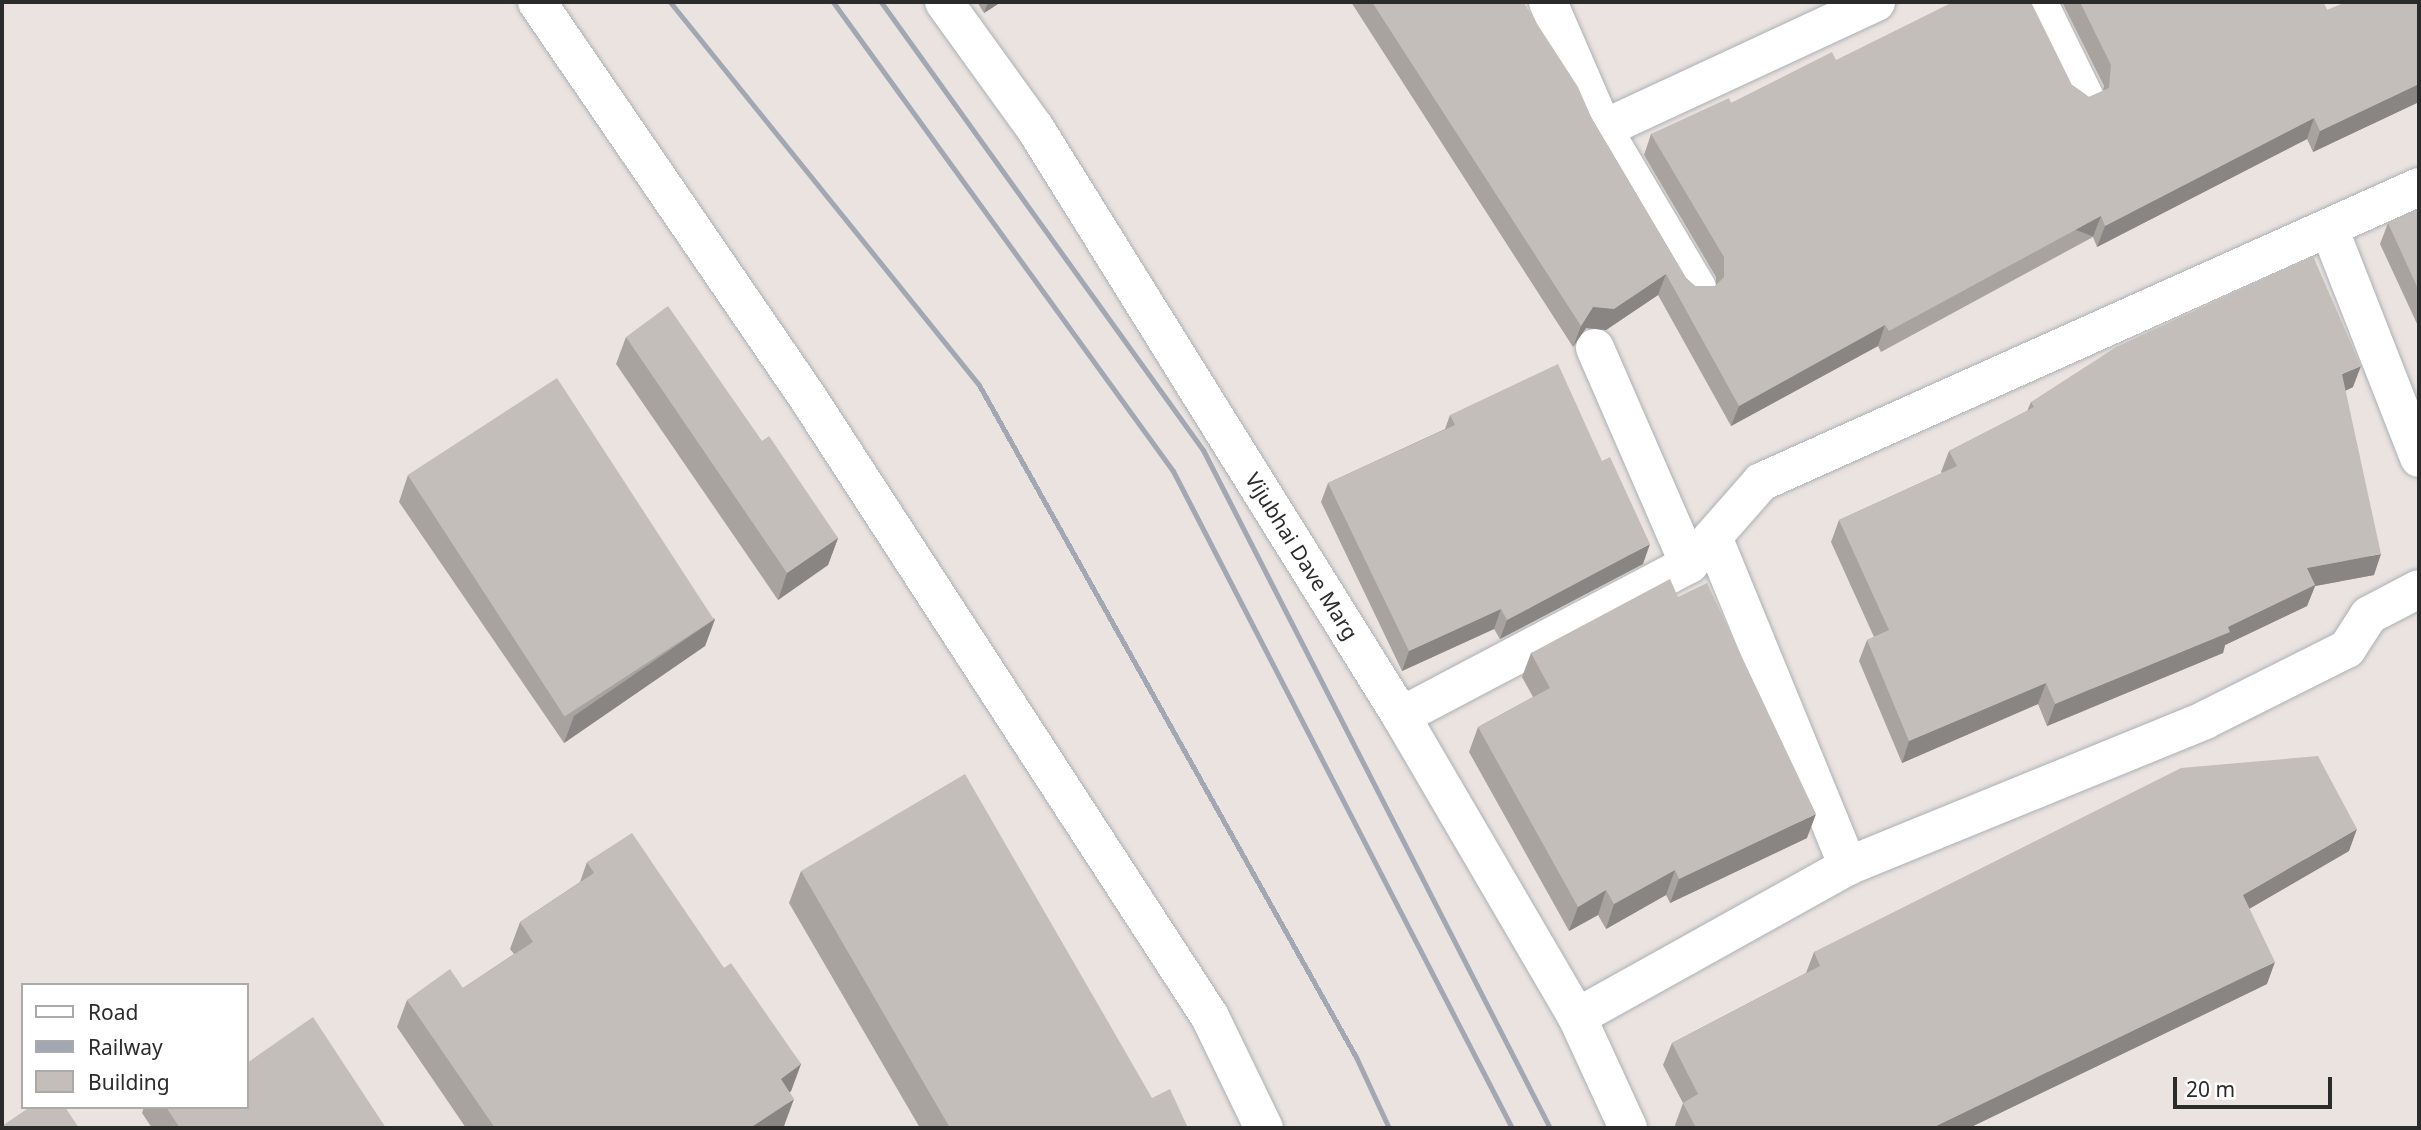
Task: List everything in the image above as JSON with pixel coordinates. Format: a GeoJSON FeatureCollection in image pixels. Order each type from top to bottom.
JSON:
{"type":"FeatureCollection","features":[{"type":"Feature","properties":{"kind":"street"},"geometry":{"type":"LineString","coordinates":[[537,2],[810,401],[1210,1017],[1264,1128]]}},
{"type":"Feature","properties":{"kind":"street","name":"Vijubhai Dave Marg"},"geometry":{"type":"LineString","coordinates":[[944,2],[1035,128],[1401,716],[1577,1017],[1628,1128]]}},
{"type":"Feature","properties":{"kind":"street"},"geometry":{"type":"LineString","coordinates":[[1548,2],[1603,129],[1697,288]]}},
{"type":"Feature","properties":{"kind":"street"},"geometry":{"type":"LineString","coordinates":[[1603,129],[1876,2]]}},
{"type":"Feature","properties":{"kind":"street"},"geometry":{"type":"LineString","coordinates":[[2038,2],[2084,96]]}},
{"type":"Feature","properties":{"kind":"street"},"geometry":{"type":"LineString","coordinates":[[1401,716],[1701,551],[1762,482],[2419,187]]}},
{"type":"Feature","properties":{"kind":"street"},"geometry":{"type":"LineString","coordinates":[[2329,229],[2419,458]]}},
{"type":"Feature","properties":{"kind":"street"},"geometry":{"type":"LineString","coordinates":[[1595,348],[1701,551],[1848,866]]}},
{"type":"Feature","properties":{"kind":"street"},"geometry":{"type":"LineString","coordinates":[[1577,1017],[1848,866],[2206,720],[2347,649],[2369,615],[2419,589]]}},
{"type":"Feature","properties":{"kind":"building"},"geometry":{"type":"Polygon","coordinates":[[[1372,2],[1523,2],[1578,87],[1592,119],[1686,278],[1695,286],[1715,286],[1724,277],[1724,257],[1651,134],[1729,98],[1731,103],[1832,52],[1836,60],[1953,2],[2031,2],[2072,85],[2089,97],[2109,88],[2111,65],[2080,2],[2323,2],[2327,10],[2346,2],[2419,2],[2419,84],[2320,131],[2314,118],[2105,226],[2101,216],[1889,331],[1885,325],[1739,406],[1666,274],[1614,309],[1593,307],[1581,326],[1372,2]]]}},
{"type":"Feature","properties":{"kind":"building"},"geometry":{"type":"Polygon","coordinates":[[[2419,209],[2419,291],[2388,223],[2419,209]]]}},
{"type":"Feature","properties":{"kind":"building"},"geometry":{"type":"Polygon","coordinates":[[[2313,256],[2361,366],[2342,374],[2381,554],[2307,568],[2315,585],[2228,627],[2230,632],[2055,704],[2046,683],[1909,741],[1867,640],[1889,630],[1839,520],[1957,466],[1949,451],[2034,407],[2031,402],[2116,347],[2313,256]]]}},
{"type":"Feature","properties":{"kind":"building"},"geometry":{"type":"Polygon","coordinates":[[[668,306],[762,441],[769,436],[838,538],[787,573],[626,337],[668,306]]]}},
{"type":"Feature","properties":{"kind":"building"},"geometry":{"type":"Polygon","coordinates":[[[1558,364],[1602,461],[1610,457],[1650,544],[1507,620],[1501,609],[1409,651],[1328,483],[1455,425],[1450,415],[1558,364]]]}},
{"type":"Feature","properties":{"kind":"building"},"geometry":{"type":"Polygon","coordinates":[[[557,378],[714,620],[565,716],[408,475],[557,378]]]}},
{"type":"Feature","properties":{"kind":"building"},"geometry":{"type":"Polygon","coordinates":[[[1670,579],[1678,597],[1707,583],[1816,814],[1679,879],[1675,870],[1614,904],[1606,890],[1578,907],[1478,727],[1550,688],[1531,653],[1670,579]]]}},
{"type":"Feature","properties":{"kind":"building"},"geometry":{"type":"Polygon","coordinates":[[[2318,756],[2357,829],[2243,895],[2275,962],[1932,1128],[1696,1128],[1683,1103],[1698,1094],[1672,1043],[1820,966],[1814,952],[2181,768],[2318,756]]]}},
{"type":"Feature","properties":{"kind":"building"},"geometry":{"type":"Polygon","coordinates":[[[965,774],[1152,1098],[1170,1089],[1188,1128],[950,1128],[801,871],[965,774]]]}},
{"type":"Feature","properties":{"kind":"building"},"geometry":{"type":"Polygon","coordinates":[[[632,833],[724,968],[731,963],[801,1064],[781,1079],[794,1099],[750,1128],[495,1128],[407,1000],[450,969],[463,988],[533,942],[520,922],[594,873],[587,862],[632,833]]]}},
{"type":"Feature","properties":{"kind":"building"},"geometry":{"type":"Polygon","coordinates":[[[313,1017],[386,1128],[180,1128],[167,1109],[248,1109],[248,1062],[313,1017]]]}},
{"type":"Feature","properties":{"kind":"building"},"geometry":{"type":"Polygon","coordinates":[[[27,1109],[66,1109],[79,1128],[2,1128],[27,1109]]]}},
{"type":"Feature","properties":{"kind":"railway"},"geometry":{"type":"LineString","coordinates":[[670,2],[979,385],[1356,1057],[1389,1128]]}},
{"type":"Feature","properties":{"kind":"railway"},"geometry":{"type":"LineString","coordinates":[[833,2],[1173,471],[1512,1128]]}},
{"type":"Feature","properties":{"kind":"railway"},"geometry":{"type":"LineString","coordinates":[[881,2],[1203,450],[1550,1128]]}}]}
